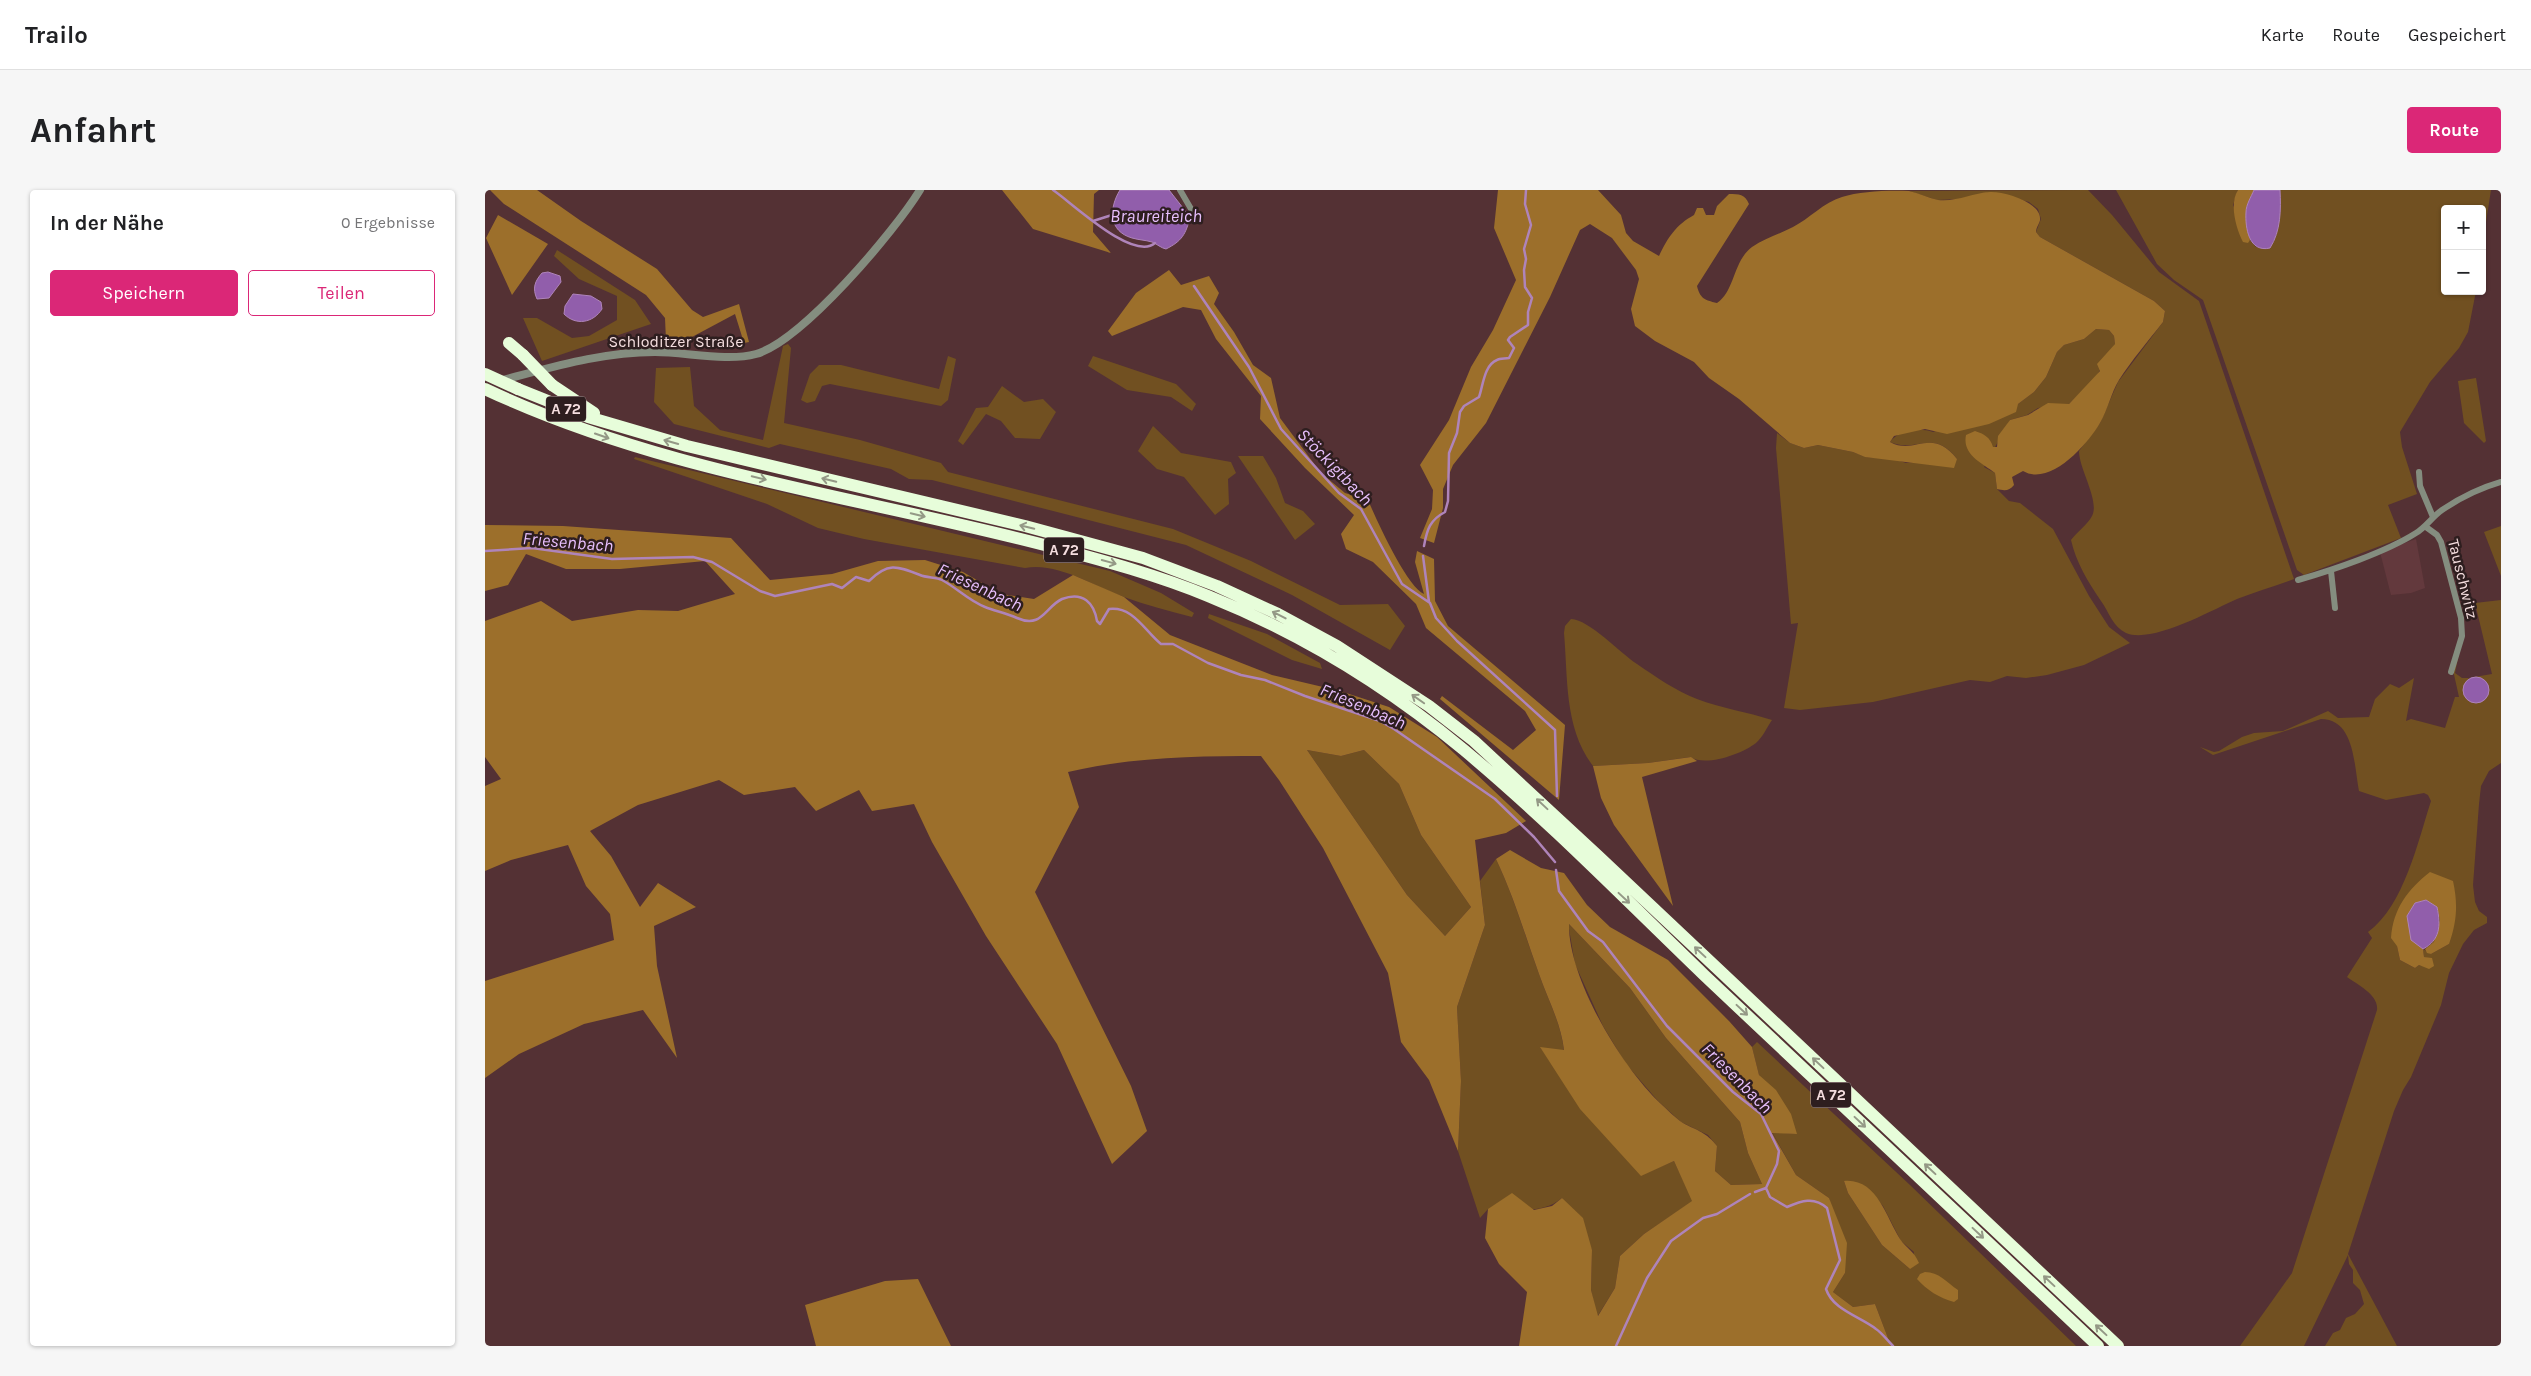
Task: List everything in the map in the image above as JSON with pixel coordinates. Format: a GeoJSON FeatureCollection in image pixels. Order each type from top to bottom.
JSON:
{"type":"FeatureCollection","features":[{"type":"Feature","properties":{"kind":"highway"},"geometry":{"type":"LineString","coordinates":[[509,343],[552,386],[615,425]]}},
{"type":"Feature","properties":{"kind":"highway","name":"A 72"},"geometry":{"type":"LineString","coordinates":[[485,374],[559,406],[687,446],[1034,528],[1143,558],[1217,586],[1287,619],[1391,680],[1474,741],[1573,841],[1589,865],[2098,1346]]}},
{"type":"Feature","properties":{"kind":"highway","name":"A 72"},"geometry":{"type":"LineString","coordinates":[[487,389],[552,418],[642,448],[775,482],[1024,539],[1142,570],[1211,597],[1295,638],[1389,694],[1466,752],[1573,841],[1598,856],[2118,1346]]}},
{"type":"Feature","properties":{"kind":"street","name":"Schloditzer Straße"},"geometry":{"type":"LineString","coordinates":[[487,389],[600,355],[654,352],[739,356],[756,354],[773,347],[791,336],[817,311],[903,217],[920,190]]}},
{"type":"Feature","properties":{"kind":"street"},"geometry":{"type":"LineString","coordinates":[[1180,190],[1194,214]]}},
{"type":"Feature","properties":{"kind":"street"},"geometry":{"type":"LineString","coordinates":[[2419,472],[2420,486],[2433,517]]}},
{"type":"Feature","properties":{"kind":"street","name":"Tauschwitz"},"geometry":{"type":"LineString","coordinates":[[2298,580],[2331,571],[2398,543],[2426,527],[2433,517],[2469,495],[2501,482]]}},
{"type":"Feature","properties":{"kind":"street","name":"Tauschwitz"},"geometry":{"type":"LineString","coordinates":[[2426,527],[2437,535],[2441,542],[2461,618],[2462,636],[2451,672]]}},
{"type":"Feature","properties":{"kind":"street"},"geometry":{"type":"LineString","coordinates":[[2331,571],[2335,608]]}},
{"type":"Feature","properties":{"kind":"shaded area"},"geometry":{"type":"Polygon","coordinates":[[[490,190],[537,190],[581,221],[657,269],[692,310],[703,317],[739,304],[749,342],[744,343],[735,314],[677,345],[666,341],[665,318],[646,295],[504,204],[490,190]]]}},
{"type":"Feature","properties":{"kind":"shaded area"},"geometry":{"type":"Polygon","coordinates":[[[1002,190],[1099,190],[1094,194],[1093,232],[1111,253],[1033,229],[1002,190]]]}},
{"type":"Feature","properties":{"kind":"shaded area"},"geometry":{"type":"Polygon","coordinates":[[[1498,190],[1598,190],[1621,215],[1626,233],[1633,241],[1659,256],[1673,232],[1694,215],[1697,208],[1703,208],[1706,215],[1714,215],[1717,206],[1729,194],[1741,195],[1746,198],[1749,204],[1697,286],[1703,298],[1717,303],[1727,291],[1741,260],[1752,247],[1799,224],[1835,199],[1857,193],[1884,191],[1909,191],[1938,200],[1958,199],[1990,192],[2003,193],[2028,202],[2034,207],[2040,218],[2036,232],[2040,237],[2154,301],[2165,311],[2163,322],[2119,380],[2100,423],[2087,442],[2067,461],[2056,468],[2045,473],[2034,474],[2023,471],[2012,477],[2014,485],[2007,490],[2000,490],[1997,489],[1995,473],[1970,453],[1967,448],[1966,435],[1975,431],[1978,432],[1988,438],[1993,447],[1997,447],[1998,436],[2010,420],[2028,415],[2048,403],[2069,404],[2100,371],[2097,364],[2115,344],[2114,336],[2109,330],[2096,329],[2084,339],[2064,345],[2057,352],[2046,377],[2034,392],[2018,404],[2016,412],[1989,424],[1947,434],[1925,429],[1894,436],[1890,442],[1907,446],[1923,443],[1939,444],[1948,449],[1957,459],[1954,468],[1865,457],[1853,452],[1818,445],[1804,448],[1790,443],[1739,399],[1709,378],[1694,362],[1655,341],[1635,326],[1631,309],[1639,279],[1636,270],[1612,238],[1590,224],[1580,230],[1550,297],[1486,423],[1453,465],[1443,489],[1443,508],[1434,543],[1420,538],[1432,509],[1433,490],[1420,465],[1449,420],[1471,367],[1493,330],[1516,280],[1494,228],[1498,190]]]}},
{"type":"Feature","properties":{"kind":"shaded area"},"geometry":{"type":"Polygon","coordinates":[[[2088,190],[2112,215],[2159,272],[2199,301],[2294,579],[2237,599],[2182,624],[2151,634],[2137,635],[2126,633],[2118,627],[2083,572],[2071,540],[2090,519],[2094,510],[2079,451],[2100,423],[2118,382],[2163,322],[2165,311],[2154,301],[2040,237],[2036,232],[2041,219],[2038,209],[2029,202],[1991,192],[1960,199],[1937,200],[1909,191],[2088,190]]]}},
{"type":"Feature","properties":{"kind":"shaded area"},"geometry":{"type":"Polygon","coordinates":[[[2116,190],[2238,190],[2233,205],[2247,243],[2250,240],[2256,247],[2270,248],[2278,227],[2280,190],[2491,190],[2486,222],[2486,205],[2441,205],[2441,295],[2475,295],[2468,332],[2459,348],[2430,382],[2400,432],[2402,447],[2417,494],[2388,505],[2401,538],[2304,575],[2297,570],[2203,300],[2174,280],[2157,264],[2116,190]]]}},
{"type":"Feature","properties":{"kind":"shaded area"},"geometry":{"type":"Polygon","coordinates":[[[2238,190],[2254,190],[2246,212],[2250,240],[2248,243],[2243,242],[2235,216],[2234,202],[2238,190]]]}},
{"type":"Feature","properties":{"kind":"shaded area"},"geometry":{"type":"Polygon","coordinates":[[[498,215],[548,244],[512,295],[486,238],[498,215]]]}},
{"type":"Feature","properties":{"kind":"shaded area"},"geometry":{"type":"Polygon","coordinates":[[[557,250],[635,300],[651,324],[542,361],[523,318],[537,318],[572,338],[589,336],[617,320],[617,296],[579,279],[554,256],[557,250]]]}},
{"type":"Feature","properties":{"kind":"shaded area"},"geometry":{"type":"Polygon","coordinates":[[[1169,270],[1181,285],[1209,276],[1219,293],[1214,304],[1234,332],[1253,365],[1271,378],[1280,418],[1321,473],[1345,493],[1368,500],[1401,566],[1417,589],[1424,594],[1415,562],[1417,551],[1434,559],[1435,601],[1448,626],[1565,725],[1559,800],[1440,699],[1442,696],[1513,750],[1536,730],[1525,711],[1426,628],[1416,604],[1373,562],[1346,549],[1341,534],[1354,515],[1305,468],[1260,419],[1261,396],[1216,339],[1201,310],[1183,307],[1112,336],[1108,331],[1136,293],[1169,270]]]}},
{"type":"Feature","properties":{"kind":"shaded area"},"geometry":{"type":"Polygon","coordinates":[[[2096,329],[2109,330],[2114,336],[2115,344],[2096,377],[2069,404],[2038,408],[2027,415],[2010,420],[1984,467],[1995,473],[1997,489],[2009,501],[2020,503],[2053,529],[2089,596],[2109,627],[2130,643],[2084,665],[2047,675],[2026,678],[2007,676],[1990,682],[1970,680],[1873,702],[1800,710],[1784,708],[1798,623],[1791,624],[1776,448],[1777,433],[1790,443],[1804,448],[1818,445],[1853,452],[1866,457],[1894,459],[1906,463],[1957,459],[1940,445],[1925,443],[1900,445],[1890,442],[1904,432],[1922,430],[1933,432],[2018,404],[2034,392],[2046,377],[2057,352],[2064,345],[2084,339],[2096,329]]]}},
{"type":"Feature","properties":{"kind":"shaded area"},"geometry":{"type":"Polygon","coordinates":[[[788,344],[791,348],[784,423],[860,440],[941,463],[948,472],[1173,529],[1251,561],[1340,605],[1388,604],[1405,626],[1390,650],[1292,595],[1186,545],[932,480],[909,479],[891,469],[780,444],[769,448],[674,424],[654,402],[656,368],[690,367],[694,406],[720,430],[763,440],[783,346],[788,344]]]}},
{"type":"Feature","properties":{"kind":"shaded area"},"geometry":{"type":"Polygon","coordinates":[[[948,356],[956,359],[948,400],[941,406],[830,384],[822,386],[815,401],[807,403],[801,400],[810,374],[819,365],[841,365],[939,389],[948,356]]]}},
{"type":"Feature","properties":{"kind":"shaded area"},"geometry":{"type":"Polygon","coordinates":[[[1093,356],[1176,384],[1196,404],[1192,411],[1171,397],[1127,390],[1088,366],[1093,356]]]}},
{"type":"Feature","properties":{"kind":"shaded area"},"geometry":{"type":"Polygon","coordinates":[[[2476,378],[2486,441],[2484,443],[2464,423],[2458,381],[2476,378]]]}},
{"type":"Feature","properties":{"kind":"shaded area"},"geometry":{"type":"Polygon","coordinates":[[[1002,386],[1024,402],[1043,399],[1056,412],[1040,439],[1015,438],[1001,421],[986,414],[963,445],[958,441],[976,408],[988,407],[1002,386]]]}},
{"type":"Feature","properties":{"kind":"shaded area"},"geometry":{"type":"Polygon","coordinates":[[[1153,426],[1181,453],[1231,462],[1236,473],[1228,479],[1229,504],[1215,515],[1184,477],[1157,469],[1138,451],[1153,426]]]}},
{"type":"Feature","properties":{"kind":"shaded area"},"geometry":{"type":"Polygon","coordinates":[[[1238,456],[1263,456],[1276,478],[1285,503],[1303,511],[1315,524],[1295,540],[1238,456]]]}},
{"type":"Feature","properties":{"kind":"shaded area"},"geometry":{"type":"Polygon","coordinates":[[[635,457],[1110,571],[1161,593],[1194,613],[1192,617],[1141,603],[1051,569],[1025,568],[864,539],[818,528],[767,504],[634,459],[635,457]]]}},
{"type":"Feature","properties":{"kind":"shaded area"},"geometry":{"type":"Polygon","coordinates":[[[485,525],[563,526],[731,538],[770,580],[832,574],[878,561],[925,560],[963,572],[1001,594],[1034,599],[1073,575],[1124,597],[1170,635],[1272,675],[1340,691],[1389,707],[1437,737],[1526,821],[1506,833],[1475,840],[1485,925],[1457,1007],[1461,1081],[1458,1151],[1429,1080],[1401,1042],[1388,973],[1323,848],[1279,780],[1261,756],[1140,760],[1068,772],[1079,807],[1035,892],[1131,1086],[1147,1131],[1112,1164],[1057,1044],[986,936],[932,842],[914,804],[872,811],[859,790],[816,811],[795,787],[744,795],[719,780],[638,805],[590,831],[611,856],[640,907],[658,883],[696,907],[654,926],[657,966],[677,1058],[643,1010],[584,1024],[519,1054],[485,1078],[485,981],[614,940],[610,914],[586,886],[568,845],[511,860],[485,871],[485,786],[501,779],[485,757],[485,621],[541,601],[572,621],[638,610],[678,611],[735,594],[705,561],[620,569],[566,569],[526,554],[508,585],[485,591],[485,525]],[[1307,750],[1407,895],[1445,936],[1471,907],[1421,835],[1399,784],[1364,750],[1341,756],[1307,750]]]}},
{"type":"Feature","properties":{"kind":"shaded area"},"geometry":{"type":"Polygon","coordinates":[[[2501,526],[2501,576],[2484,532],[2501,526]]]}},
{"type":"Feature","properties":{"kind":"shaded area"},"geometry":{"type":"Polygon","coordinates":[[[2416,539],[2425,588],[2411,593],[2391,595],[2380,552],[2416,539]]]}},
{"type":"Feature","properties":{"kind":"shaded area"},"geometry":{"type":"Polygon","coordinates":[[[2501,600],[2501,763],[2489,771],[2481,786],[2473,885],[2475,902],[2479,911],[2487,917],[2487,923],[2474,930],[2463,944],[2449,973],[2441,1005],[2411,1077],[2394,1111],[2348,1254],[2397,1346],[2325,1346],[2333,1333],[2340,1330],[2346,1318],[2355,1314],[2364,1304],[2360,1290],[2353,1283],[2353,1270],[2349,1264],[2348,1255],[2304,1346],[2240,1346],[2292,1273],[2377,1010],[2375,1000],[2371,995],[2347,977],[2372,938],[2368,932],[2381,921],[2400,890],[2415,853],[2431,801],[2428,795],[2424,793],[2386,800],[2359,791],[2354,757],[2347,735],[2341,727],[2332,721],[2321,719],[2213,755],[2200,747],[2214,752],[2219,751],[2242,737],[2254,733],[2283,731],[2328,711],[2338,718],[2369,717],[2375,699],[2390,684],[2399,688],[2414,678],[2406,721],[2411,719],[2445,728],[2455,697],[2459,697],[2453,670],[2460,648],[2455,673],[2462,678],[2469,678],[2464,686],[2482,680],[2474,677],[2492,674],[2475,603],[2501,600]],[[2449,944],[2397,946],[2400,960],[2415,968],[2419,965],[2424,966],[2427,958],[2424,957],[2423,949],[2431,954],[2449,944]]]}},
{"type":"Feature","properties":{"kind":"shaded area"},"geometry":{"type":"Polygon","coordinates":[[[1209,614],[1267,634],[1320,663],[1322,669],[1292,660],[1208,618],[1209,614]]]}},
{"type":"Feature","properties":{"kind":"shaded area"},"geometry":{"type":"Polygon","coordinates":[[[1571,619],[1587,625],[1637,664],[1681,692],[1706,702],[1772,720],[1756,743],[1724,758],[1705,761],[1690,757],[1648,763],[1593,766],[1577,736],[1569,702],[1564,633],[1565,626],[1571,619]]]}},
{"type":"Feature","properties":{"kind":"shaded area"},"geometry":{"type":"Polygon","coordinates":[[[1307,750],[1341,756],[1364,750],[1399,784],[1421,835],[1471,907],[1445,936],[1407,895],[1307,750]]]}},
{"type":"Feature","properties":{"kind":"shaded area"},"geometry":{"type":"Polygon","coordinates":[[[1691,757],[1697,761],[1642,777],[1673,906],[1614,825],[1601,798],[1593,766],[1648,763],[1691,757]]]}},
{"type":"Feature","properties":{"kind":"shaded area"},"geometry":{"type":"Polygon","coordinates":[[[1510,850],[1541,868],[1564,873],[1587,905],[1610,927],[1668,960],[1729,1021],[1752,1047],[1759,1075],[1776,1090],[1791,1114],[1797,1134],[1772,1133],[1796,1175],[1829,1198],[1847,1243],[1845,1273],[1833,1292],[1853,1307],[1875,1304],[1891,1346],[1519,1346],[1527,1292],[1499,1264],[1485,1238],[1488,1209],[1512,1193],[1534,1210],[1552,1206],[1562,1198],[1583,1218],[1592,1250],[1591,1290],[1598,1316],[1615,1288],[1620,1256],[1644,1234],[1692,1201],[1674,1161],[1641,1176],[1580,1109],[1540,1047],[1564,1050],[1557,1021],[1514,902],[1496,859],[1510,850]],[[1569,924],[1571,946],[1577,970],[1587,995],[1599,1020],[1629,1067],[1645,1087],[1674,1116],[1713,1141],[1717,1146],[1715,1171],[1731,1185],[1762,1184],[1748,1153],[1740,1122],[1666,1038],[1630,988],[1569,924]]]}},
{"type":"Feature","properties":{"kind":"shaded area"},"geometry":{"type":"Polygon","coordinates":[[[1496,859],[1514,902],[1557,1021],[1564,1051],[1541,1048],[1560,1075],[1641,1175],[1674,1161],[1693,1201],[1644,1234],[1620,1256],[1615,1288],[1597,1317],[1591,1290],[1592,1250],[1562,1198],[1546,1207],[1536,1209],[1488,1209],[1480,1218],[1458,1151],[1461,1081],[1457,1007],[1485,925],[1480,881],[1496,859]]]}},
{"type":"Feature","properties":{"kind":"shaded area"},"geometry":{"type":"Polygon","coordinates":[[[2430,872],[2453,881],[2456,897],[2454,928],[2449,944],[2431,954],[2427,953],[2425,949],[2434,942],[2440,920],[2437,907],[2426,900],[2415,903],[2407,916],[2417,944],[2423,949],[2424,957],[2432,958],[2434,966],[2429,969],[2419,965],[2415,968],[2400,960],[2397,946],[2391,938],[2392,928],[2398,909],[2403,901],[2415,885],[2430,872]]]}},
{"type":"Feature","properties":{"kind":"shaded area"},"geometry":{"type":"Polygon","coordinates":[[[1568,923],[1630,988],[1666,1038],[1740,1122],[1748,1153],[1762,1184],[1731,1185],[1715,1171],[1717,1146],[1708,1135],[1681,1122],[1658,1101],[1626,1064],[1603,1026],[1575,964],[1568,923]]]}},
{"type":"Feature","properties":{"kind":"shaded area"},"geometry":{"type":"Polygon","coordinates":[[[1757,1042],[1910,1185],[2076,1346],[1891,1346],[1875,1304],[1853,1307],[1833,1292],[1845,1273],[1829,1198],[1796,1175],[1772,1132],[1796,1134],[1759,1075],[1752,1047],[1757,1042]],[[1844,1181],[1848,1193],[1882,1245],[1910,1269],[1914,1252],[1901,1241],[1883,1206],[1866,1188],[1844,1181]]]}},
{"type":"Feature","properties":{"kind":"shaded area"},"geometry":{"type":"Polygon","coordinates":[[[1844,1181],[1855,1182],[1873,1192],[1900,1239],[1919,1263],[1910,1269],[1882,1245],[1848,1193],[1844,1181]]]}},
{"type":"Feature","properties":{"kind":"shaded area"},"geometry":{"type":"Polygon","coordinates":[[[1925,1272],[1938,1276],[1958,1290],[1958,1299],[1954,1302],[1938,1296],[1925,1287],[1917,1279],[1920,1274],[1925,1272]]]}},
{"type":"Feature","properties":{"kind":"shaded area"},"geometry":{"type":"Polygon","coordinates":[[[918,1279],[951,1346],[816,1346],[805,1305],[885,1281],[918,1279]]]}},
{"type":"Feature","properties":{"kind":"water","name":"Braureiteich"},"geometry":{"type":"Polygon","coordinates":[[[1120,190],[1169,190],[1190,217],[1183,236],[1166,249],[1152,242],[1124,235],[1118,230],[1113,218],[1114,204],[1120,190]]]}},
{"type":"Feature","properties":{"kind":"water"},"geometry":{"type":"Polygon","coordinates":[[[2254,190],[2280,190],[2278,227],[2270,248],[2263,249],[2257,247],[2250,238],[2246,225],[2246,209],[2254,190]]]}},
{"type":"Feature","properties":{"kind":"water"},"geometry":{"type":"Polygon","coordinates":[[[548,272],[560,276],[561,282],[549,298],[537,299],[535,291],[536,282],[542,273],[548,272]]]}},
{"type":"Feature","properties":{"kind":"water"},"geometry":{"type":"Polygon","coordinates":[[[573,294],[591,296],[601,302],[602,309],[589,320],[579,321],[569,318],[564,314],[565,306],[573,294]]]}},
{"type":"Feature","properties":{"kind":"water"},"geometry":{"type":"Polygon","coordinates":[[[2476,677],[2485,681],[2489,690],[2485,699],[2476,703],[2467,699],[2463,690],[2467,681],[2476,677]]]}},
{"type":"Feature","properties":{"kind":"water"},"geometry":{"type":"Polygon","coordinates":[[[2426,900],[2437,907],[2439,926],[2436,937],[2423,949],[2411,940],[2407,916],[2415,903],[2426,900]]]}},
{"type":"Feature","properties":{"kind":"waterway","name":"Stöckigtbach"},"geometry":{"type":"LineString","coordinates":[[1053,190],[1087,217],[1118,238],[1145,247],[1155,243]]}},
{"type":"Feature","properties":{"kind":"waterway"},"geometry":{"type":"LineString","coordinates":[[1424,546],[1430,526],[1436,518],[1445,512],[1448,501],[1449,453],[1457,433],[1460,412],[1464,406],[1479,397],[1489,366],[1500,359],[1509,358],[1514,348],[1508,340],[1510,337],[1528,325],[1528,312],[1532,298],[1525,287],[1524,270],[1526,259],[1524,249],[1531,225],[1525,204],[1526,190]]}},
{"type":"Feature","properties":{"kind":"waterway"},"geometry":{"type":"LineString","coordinates":[[1093,221],[1112,215]]}},
{"type":"Feature","properties":{"kind":"waterway","name":"Stöckigtbach"},"geometry":{"type":"LineString","coordinates":[[1194,286],[1249,367],[1281,429],[1339,493],[1361,509],[1402,584],[1430,603],[1436,618],[1457,641],[1555,730],[1557,796]]}},
{"type":"Feature","properties":{"kind":"waterway","name":"Friesenbach"},"geometry":{"type":"LineString","coordinates":[[485,551],[532,548],[612,559],[693,557],[712,562],[760,591],[775,596],[832,584],[842,588],[856,577],[869,581],[887,568],[899,568],[942,580],[979,604],[1025,621],[1038,619],[1062,599],[1069,597],[1082,598],[1090,604],[1100,624],[1109,609],[1125,611],[1138,620],[1161,644],[1173,644],[1208,663],[1241,675],[1265,680],[1305,696],[1380,721],[1495,799],[1534,837],[1555,862]]}},
{"type":"Feature","properties":{"kind":"waterway"},"geometry":{"type":"LineString","coordinates":[[1423,556],[1429,602]]}},
{"type":"Feature","properties":{"kind":"waterway","name":"Friesenbach"},"geometry":{"type":"LineString","coordinates":[[1556,870],[1559,891],[1588,931],[1603,942],[1667,1026],[1733,1092],[1761,1114],[1779,1151],[1777,1164],[1766,1188],[1770,1197],[1787,1207],[1812,1201],[1822,1204],[1827,1208],[1840,1260],[1826,1289],[1829,1296],[1847,1312],[1876,1329],[1893,1346]]}},
{"type":"Feature","properties":{"kind":"waterway"},"geometry":{"type":"LineString","coordinates":[[1755,1192],[1766,1188]]}},
{"type":"Feature","properties":{"kind":"waterway"},"geometry":{"type":"LineString","coordinates":[[1616,1346],[1647,1278],[1671,1241],[1703,1218],[1717,1214],[1750,1194]]}}]}
